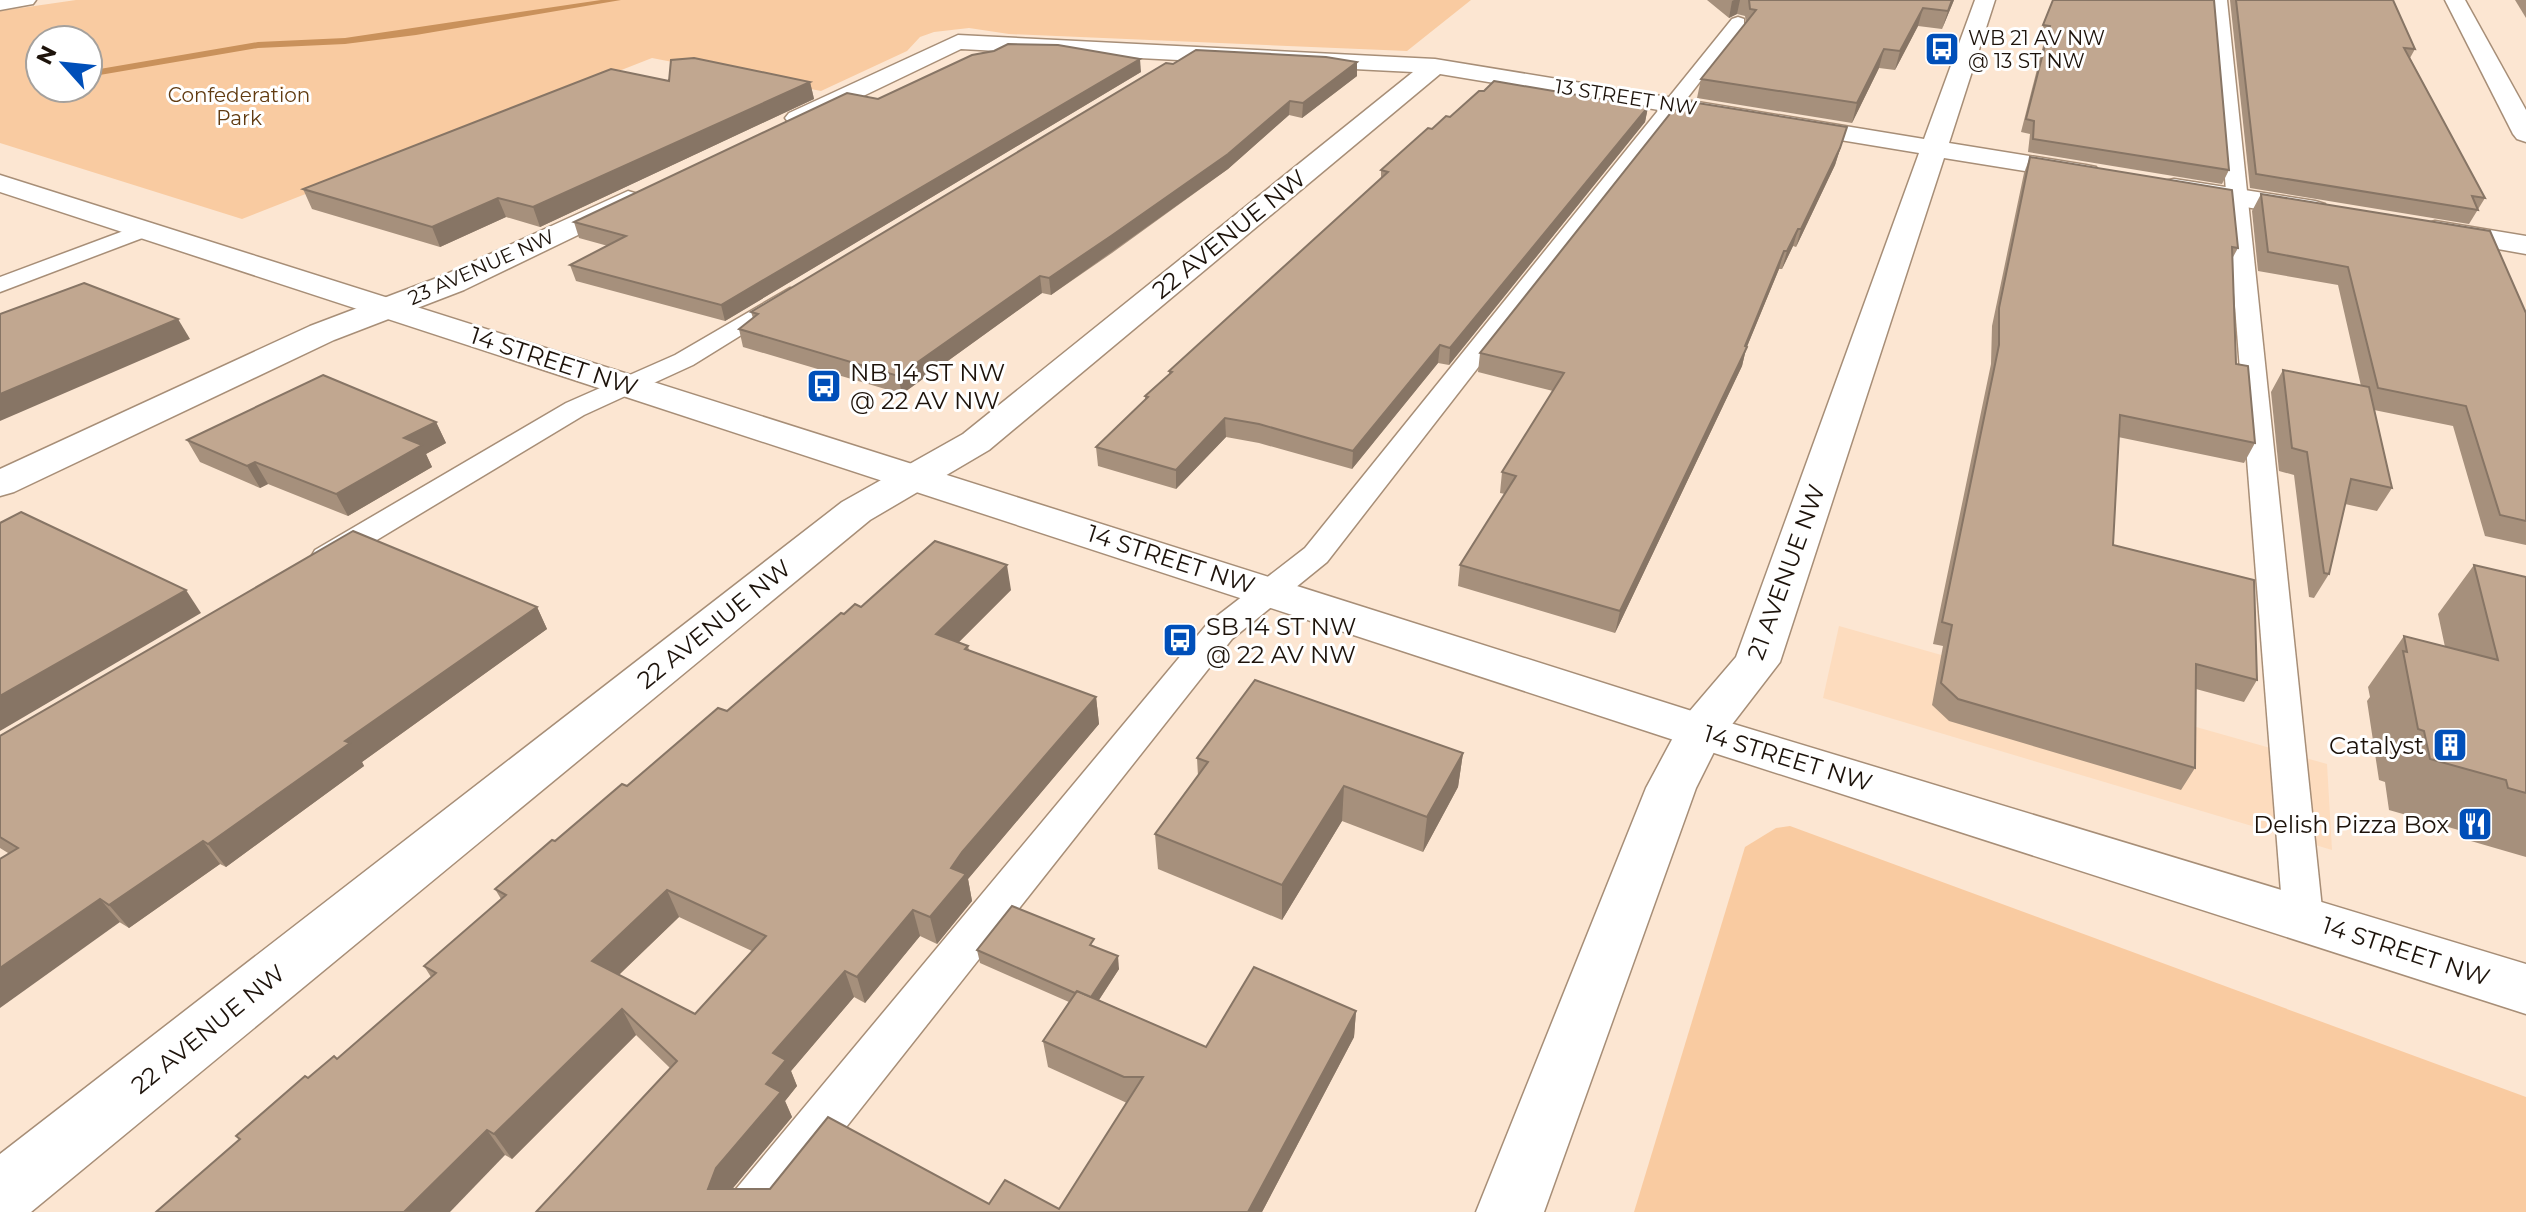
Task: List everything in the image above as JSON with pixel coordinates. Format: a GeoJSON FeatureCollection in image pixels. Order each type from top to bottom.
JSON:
{"type":"FeatureCollection","features":[{"type":"Feature","properties":{"kind":"street"},"geometry":{"type":"LineString","coordinates":[[0,4],[26,0]]}},
{"type":"Feature","properties":{"kind":"street","name":"21 AVENUE NW"},"geometry":{"type":"LineString","coordinates":[[1510,1212],[1671,788],[1700,731],[1757,662],[1985,0]]}},
{"type":"Feature","properties":{"kind":"street"},"geometry":{"type":"LineString","coordinates":[[2455,0],[2526,134]]}},
{"type":"Feature","properties":{"kind":"street","name":"13 STREET NW"},"geometry":{"type":"LineString","coordinates":[[770,132],[958,42],[1435,66],[2115,177]]}},
{"type":"Feature","properties":{"kind":"street","name":"22 AVENUE NW"},"geometry":{"type":"LineString","coordinates":[[0,1195],[856,511],[976,442],[1435,66]]}},
{"type":"Feature","properties":{"kind":"street"},"geometry":{"type":"LineString","coordinates":[[2146,182],[2347,215]]}},
{"type":"Feature","properties":{"kind":"street","name":"14 STREET NW"},"geometry":{"type":"LineString","coordinates":[[0,183],[1700,731],[2526,989]]}},
{"type":"Feature","properties":{"kind":"street","name":"23 AVENUE NW"},"geometry":{"type":"LineString","coordinates":[[0,484],[322,333],[453,283],[655,187]]}},
{"type":"Feature","properties":{"kind":"street"},"geometry":{"type":"LineString","coordinates":[[2410,226],[2526,245]]}},
{"type":"Feature","properties":{"kind":"lane"},"geometry":{"type":"LineString","coordinates":[[2219,0],[2303,918]]}},
{"type":"Feature","properties":{"kind":"lane"},"geometry":{"type":"LineString","coordinates":[[748,1212],[1218,633],[1268,590],[1316,555],[1738,22]]}},
{"type":"Feature","properties":{"kind":"lane"},"geometry":{"type":"LineString","coordinates":[[1148,77],[1189,52]]}},
{"type":"Feature","properties":{"kind":"lane"},"geometry":{"type":"LineString","coordinates":[[0,285],[145,229]]}},
{"type":"Feature","properties":{"kind":"lane"},"geometry":{"type":"LineString","coordinates":[[301,572],[575,409],[684,360],[807,285]]}},
{"type":"Feature","properties":{"kind":"shaded area"},"geometry":{"type":"Polygon","coordinates":[[[1839,626],[2327,764],[2332,850],[1823,698],[1839,626]]]}},
{"type":"Feature","properties":{"kind":"green space","name":"Confederation Park"},"geometry":{"type":"Polygon","coordinates":[[[76,0],[1471,0],[1407,51],[1009,34],[969,28],[920,37],[907,51],[821,91],[652,58],[242,219],[0,143],[0,11],[76,0]]]}},
{"type":"Feature","properties":{"kind":"green space"},"geometry":{"type":"Polygon","coordinates":[[[1790,826],[2526,1097],[2526,1212],[1634,1212],[1745,847],[1776,828],[1790,826]]]}},
{"type":"Feature","properties":{"kind":"building"},"geometry":{"type":"Polygon","coordinates":[[[1749,0],[1952,0],[1948,11],[1923,8],[1900,51],[1884,49],[1857,103],[1701,79],[1756,10],[1750,9],[1749,0]]]}},
{"type":"Feature","properties":{"kind":"building"},"geometry":{"type":"Polygon","coordinates":[[[2053,0],[2214,0],[2229,170],[2033,139],[2034,121],[2026,119],[2050,26],[2043,25],[2053,0]]]}},
{"type":"Feature","properties":{"kind":"building"},"geometry":{"type":"Polygon","coordinates":[[[2236,0],[2393,0],[2415,49],[2404,48],[2485,198],[2472,196],[2478,210],[2256,174],[2236,0]]]}},
{"type":"Feature","properties":{"kind":"building"},"geometry":{"type":"Polygon","coordinates":[[[1008,44],[1058,45],[1140,59],[721,305],[570,265],[626,236],[574,222],[847,93],[878,99],[972,55],[994,51],[1008,44]]]}},
{"type":"Feature","properties":{"kind":"building"},"geometry":{"type":"Polygon","coordinates":[[[1196,50],[1326,57],[1357,62],[1303,103],[1290,101],[1228,154],[1049,278],[1040,276],[898,376],[739,329],[758,314],[751,312],[1166,63],[1173,64],[1196,50]]]}},
{"type":"Feature","properties":{"kind":"building"},"geometry":{"type":"Polygon","coordinates":[[[694,58],[810,82],[533,207],[498,198],[432,227],[303,189],[611,69],[669,81],[671,60],[694,58]]]}},
{"type":"Feature","properties":{"kind":"building"},"geometry":{"type":"Polygon","coordinates":[[[1494,81],[1648,107],[1450,348],[1440,345],[1353,451],[1259,424],[1225,418],[1176,470],[1096,447],[1172,372],[1169,371],[1388,172],[1381,170],[1428,128],[1432,129],[1446,116],[1450,117],[1494,81]]]}},
{"type":"Feature","properties":{"kind":"building"},"geometry":{"type":"Polygon","coordinates":[[[1685,101],[1847,127],[1801,229],[1784,251],[1747,347],[1620,611],[1460,565],[1516,476],[1502,472],[1564,373],[1480,353],[1673,110],[1678,110],[1685,101]]]}},
{"type":"Feature","properties":{"kind":"building"},"geometry":{"type":"Polygon","coordinates":[[[2030,157],[2232,190],[2238,248],[2232,247],[2236,364],[2248,366],[2255,443],[2120,415],[2113,545],[2254,580],[2257,680],[2196,664],[2195,768],[1958,699],[1941,683],[1952,625],[1942,622],[1999,345],[1999,308],[2030,157]]]}},
{"type":"Feature","properties":{"kind":"building"},"geometry":{"type":"Polygon","coordinates":[[[2261,194],[2490,231],[2526,313],[2526,521],[2500,515],[2466,406],[2378,388],[2348,267],[2268,252],[2261,194]]]}},
{"type":"Feature","properties":{"kind":"building"},"geometry":{"type":"Polygon","coordinates":[[[84,283],[178,319],[0,394],[0,314],[84,283]]]}},
{"type":"Feature","properties":{"kind":"building"},"geometry":{"type":"Polygon","coordinates":[[[2283,370],[2369,387],[2392,488],[2351,479],[2329,574],[2324,573],[2307,452],[2292,448],[2283,370]]]}},
{"type":"Feature","properties":{"kind":"building"},"geometry":{"type":"Polygon","coordinates":[[[323,375],[436,422],[404,438],[422,445],[336,494],[255,462],[247,466],[187,440],[323,375]]]}},
{"type":"Feature","properties":{"kind":"building"},"geometry":{"type":"Polygon","coordinates":[[[21,512],[186,590],[0,696],[0,523],[21,512]]]}},
{"type":"Feature","properties":{"kind":"building"},"geometry":{"type":"Polygon","coordinates":[[[353,531],[537,607],[345,741],[350,743],[208,844],[203,841],[109,905],[100,899],[0,968],[0,859],[18,848],[0,837],[0,736],[353,531]]]}},
{"type":"Feature","properties":{"kind":"building"},"geometry":{"type":"Polygon","coordinates":[[[935,541],[1007,565],[936,634],[968,646],[965,649],[1096,697],[962,852],[951,868],[966,874],[930,917],[913,910],[857,977],[845,971],[773,1053],[786,1060],[766,1084],[781,1092],[716,1168],[708,1189],[770,1189],[828,1117],[989,1204],[1005,1180],[1059,1209],[1143,1077],[1124,1077],[1043,1041],[1077,991],[1206,1047],[1254,967],[1356,1011],[1248,1212],[536,1212],[677,1061],[622,1009],[494,1134],[487,1130],[404,1212],[156,1212],[240,1139],[236,1136],[305,1076],[308,1078],[334,1056],[337,1059],[436,973],[424,966],[506,895],[495,889],[552,840],[555,841],[622,784],[627,786],[718,708],[727,711],[841,613],[844,614],[855,604],[861,607],[935,541]],[[667,890],[592,961],[695,1014],[766,936],[667,890]]]}},
{"type":"Feature","properties":{"kind":"building"},"geometry":{"type":"Polygon","coordinates":[[[2474,565],[2526,577],[2526,793],[2508,788],[2506,780],[2430,759],[2424,731],[2418,729],[2403,651],[2407,652],[2404,636],[2498,660],[2474,565]]]}},
{"type":"Feature","properties":{"kind":"building"},"geometry":{"type":"Polygon","coordinates":[[[1255,680],[1463,753],[1427,817],[1344,786],[1282,885],[1155,834],[1208,762],[1197,758],[1255,680]]]}},
{"type":"Feature","properties":{"kind":"building"},"geometry":{"type":"Polygon","coordinates":[[[1012,906],[1094,939],[1090,945],[1118,956],[1091,997],[1077,991],[1075,993],[977,950],[1012,906]]]}},
{"type":"Feature","properties":{"kind":"waterway"},"geometry":{"type":"LineString","coordinates":[[104,71],[258,45],[345,41],[617,0]]}},
{"type":"Feature","properties":{"kind":"place","name":"WB 21 AV NW @ 13 ST NW"},"geometry":{"type":"Point","coordinates":[1942,49]}},
{"type":"Feature","properties":{"kind":"place","name":"NB 14 ST NW @ 22 AV NW"},"geometry":{"type":"Point","coordinates":[824,386]}},
{"type":"Feature","properties":{"kind":"place","name":"SB 14 ST NW @ 22 AV NW"},"geometry":{"type":"Point","coordinates":[1180,640]}},
{"type":"Feature","properties":{"kind":"place","name":"Catalyst"},"geometry":{"type":"Point","coordinates":[2450,745]}},
{"type":"Feature","properties":{"kind":"place","name":"Delish Pizza Box"},"geometry":{"type":"Point","coordinates":[2475,824]}}]}
